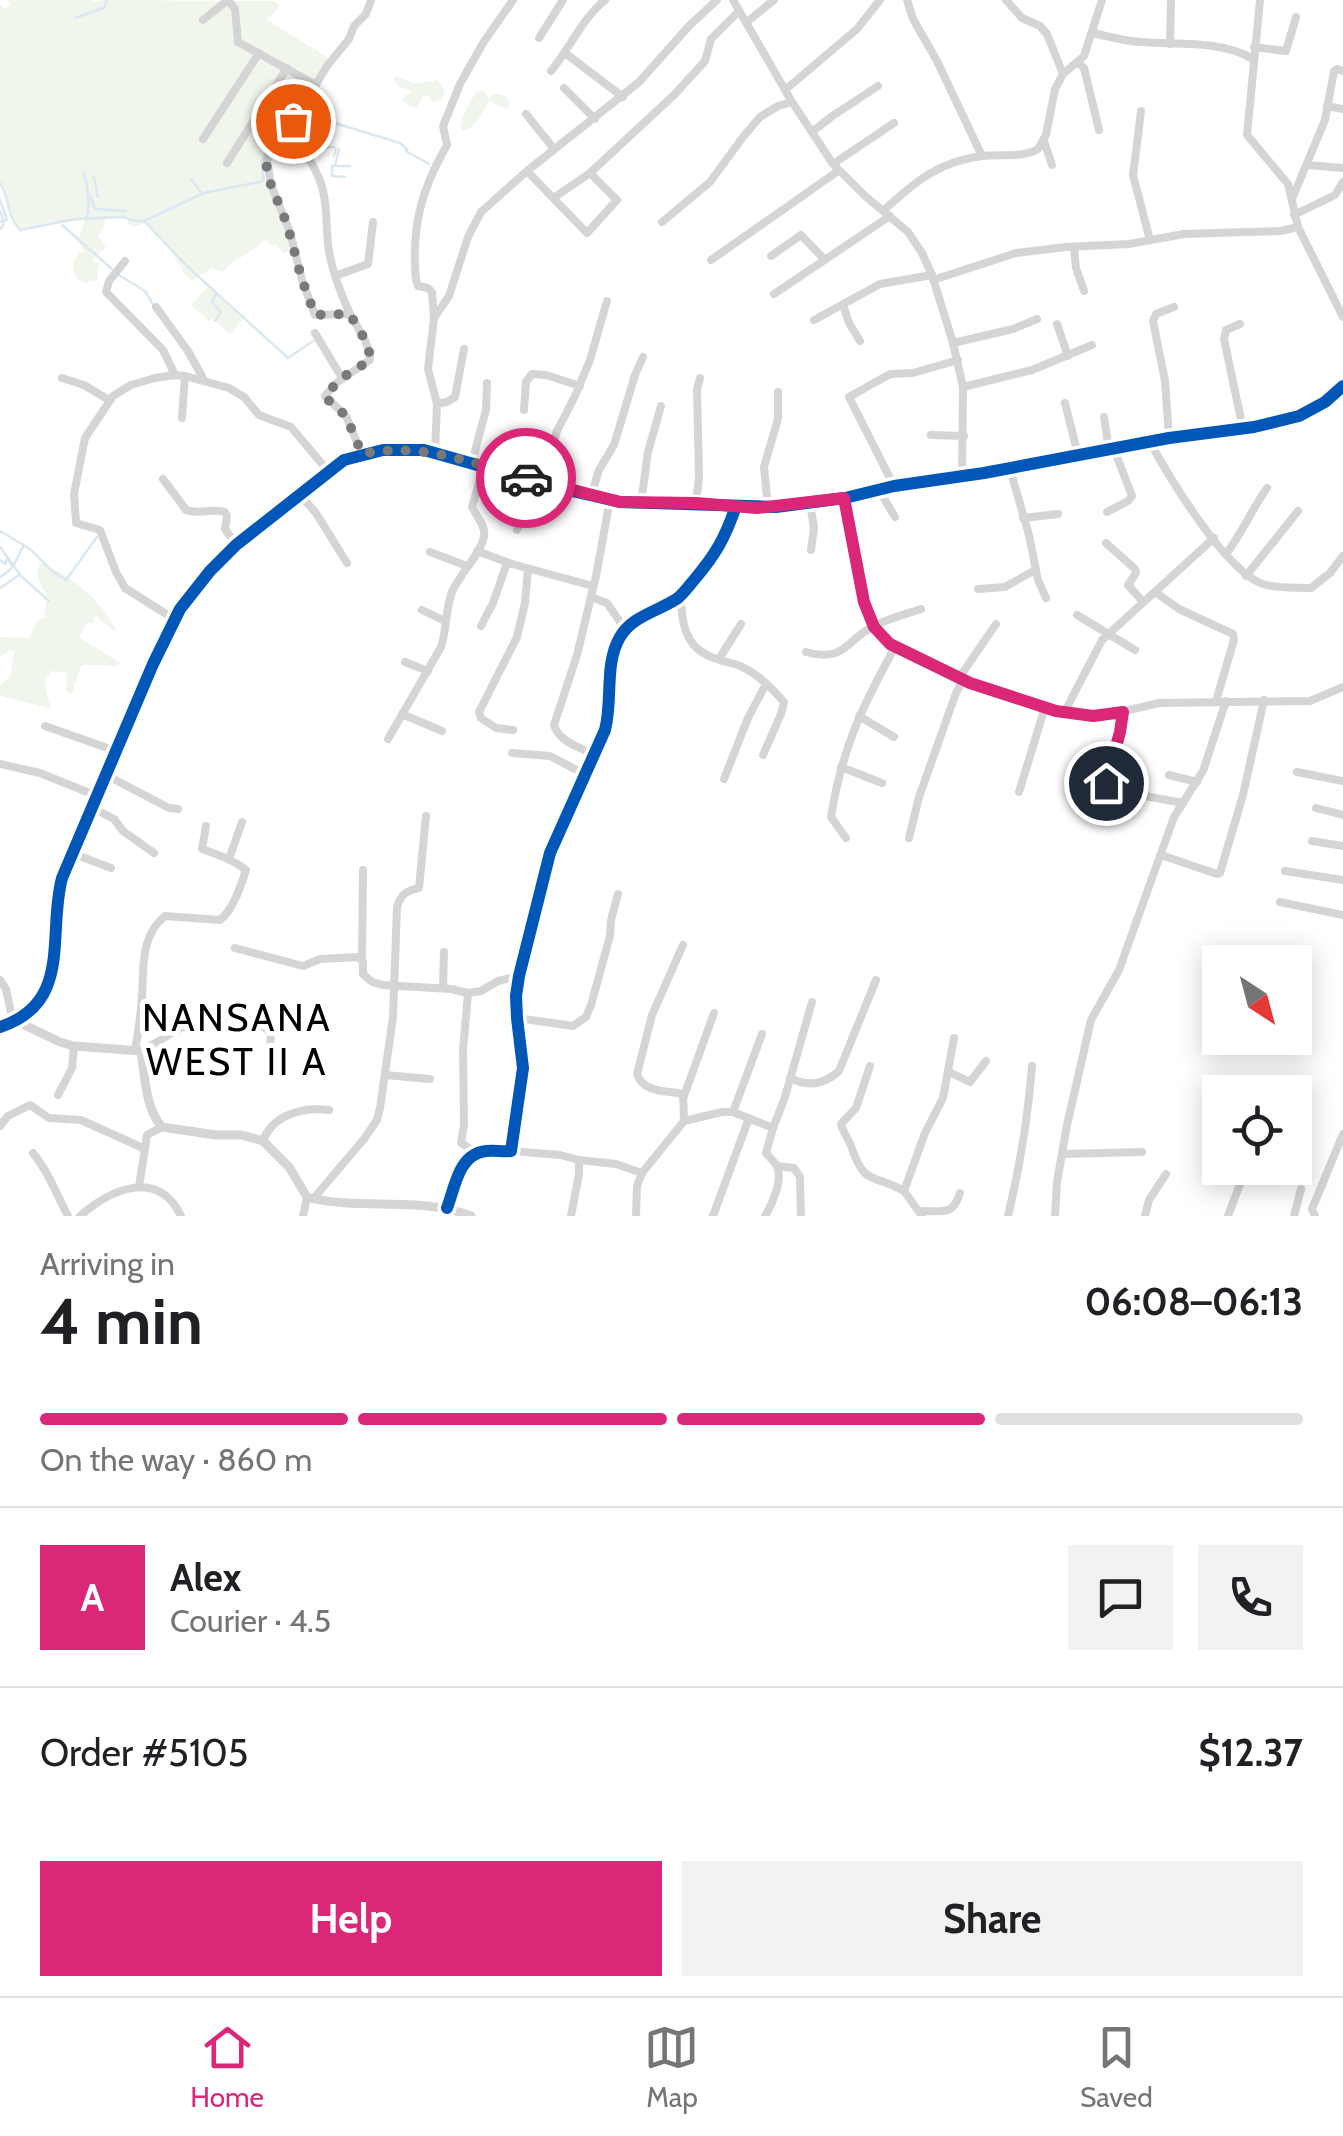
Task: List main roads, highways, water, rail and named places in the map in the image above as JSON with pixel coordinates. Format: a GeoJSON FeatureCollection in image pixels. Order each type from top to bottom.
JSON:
{"type":"FeatureCollection","features":[{"type":"Feature","properties":{"kind":"waterway"},"geometry":{"type":"LineString","coordinates":[[76,18],[105,7],[106,0]]}},
{"type":"Feature","properties":{"kind":"waterway"},"geometry":{"type":"LineString","coordinates":[[302,110],[400,143],[429,164]]}},
{"type":"Feature","properties":{"kind":"waterway"},"geometry":{"type":"LineString","coordinates":[[298,121],[303,113]]}},
{"type":"Feature","properties":{"kind":"waterway"},"geometry":{"type":"LineString","coordinates":[[271,158],[297,123]]}},
{"type":"Feature","properties":{"kind":"waterway"},"geometry":{"type":"LineString","coordinates":[[191,179],[204,193],[264,181],[262,160],[272,142]]}},
{"type":"Feature","properties":{"kind":"waterway"},"geometry":{"type":"LineString","coordinates":[[283,147],[305,152]]}},
{"type":"Feature","properties":{"kind":"waterway"},"geometry":{"type":"LineString","coordinates":[[308,154],[316,148],[334,147]]}},
{"type":"Feature","properties":{"kind":"waterway"},"geometry":{"type":"LineString","coordinates":[[334,156],[336,148]]}},
{"type":"Feature","properties":{"kind":"waterway"},"geometry":{"type":"LineString","coordinates":[[339,149],[332,176],[345,177]]}},
{"type":"Feature","properties":{"kind":"waterway"},"geometry":{"type":"LineString","coordinates":[[274,157],[288,160],[292,150]]}},
{"type":"Feature","properties":{"kind":"waterway"},"geometry":{"type":"LineString","coordinates":[[337,166],[350,166]]}},
{"type":"Feature","properties":{"kind":"waterway"},"geometry":{"type":"LineString","coordinates":[[84,173],[88,196],[86,220]]}},
{"type":"Feature","properties":{"kind":"waterway"},"geometry":{"type":"LineString","coordinates":[[94,177],[98,197]]}},
{"type":"Feature","properties":{"kind":"waterway"},"geometry":{"type":"LineString","coordinates":[[0,183],[20,230],[75,219],[124,217],[144,221],[204,193]]}},
{"type":"Feature","properties":{"kind":"waterway"},"geometry":{"type":"LineString","coordinates":[[89,196],[95,209],[126,211]]}},
{"type":"Feature","properties":{"kind":"waterway"},"geometry":{"type":"LineString","coordinates":[[0,200],[7,220]]}},
{"type":"Feature","properties":{"kind":"waterway"},"geometry":{"type":"LineString","coordinates":[[0,211],[0,222]]}},
{"type":"Feature","properties":{"kind":"waterway"},"geometry":{"type":"LineString","coordinates":[[0,229],[6,220]]}},
{"type":"Feature","properties":{"kind":"waterway"},"geometry":{"type":"LineString","coordinates":[[145,222],[288,358],[316,339]]}},
{"type":"Feature","properties":{"kind":"waterway"},"geometry":{"type":"LineString","coordinates":[[62,225],[112,269]]}},
{"type":"Feature","properties":{"kind":"waterway"},"geometry":{"type":"LineString","coordinates":[[117,274],[145,291],[155,308]]}},
{"type":"Feature","properties":{"kind":"waterway"},"geometry":{"type":"LineString","coordinates":[[215,321],[221,312],[212,302],[216,294]]}},
{"type":"Feature","properties":{"kind":"waterway"},"geometry":{"type":"LineString","coordinates":[[0,531],[30,549],[66,580],[97,537]]}},
{"type":"Feature","properties":{"kind":"waterway"},"geometry":{"type":"LineString","coordinates":[[0,577],[12,567],[24,545]]}},
{"type":"Feature","properties":{"kind":"waterway"},"geometry":{"type":"LineString","coordinates":[[0,547],[21,576],[49,601]]}},
{"type":"Feature","properties":{"kind":"waterway"},"geometry":{"type":"LineString","coordinates":[[0,560],[5,564],[7,559],[12,565]]}},
{"type":"Feature","properties":{"kind":"waterway"},"geometry":{"type":"LineString","coordinates":[[0,588],[19,575]]}},
{"type":"Feature","properties":{"kind":"district","name":"NANSANA WEST II A"},"geometry":{"type":"Point","coordinates":[237,1040]}}]}
